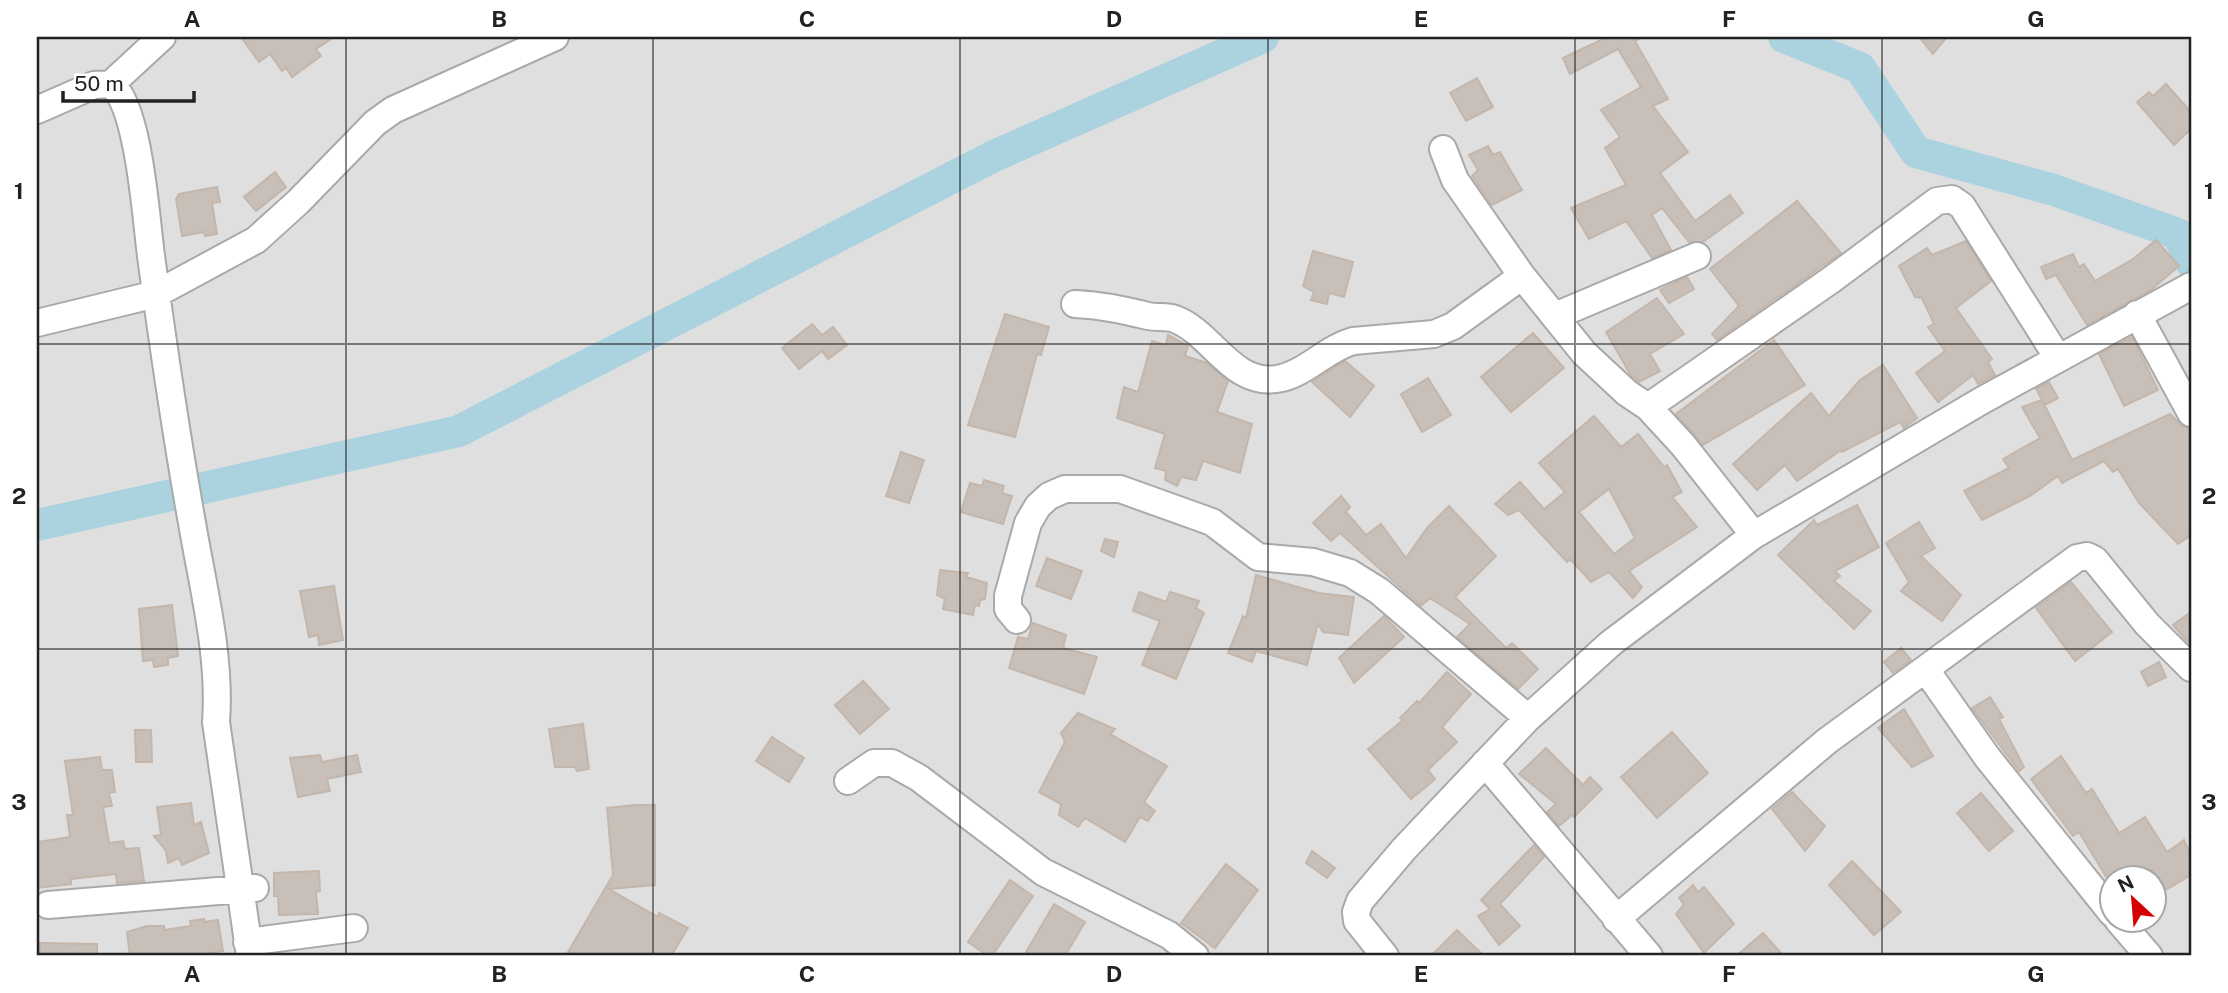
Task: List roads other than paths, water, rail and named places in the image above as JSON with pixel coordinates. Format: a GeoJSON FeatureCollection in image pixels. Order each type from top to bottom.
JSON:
{"type":"FeatureCollection","features":[{"type":"Feature","properties":{"kind":"street"},"geometry":{"type":"LineString","coordinates":[[37,110],[94,85],[111,84],[162,37]]}},
{"type":"Feature","properties":{"kind":"street"},"geometry":{"type":"LineString","coordinates":[[37,323],[156,294],[269,230],[374,123],[393,110],[555,37]]}},
{"type":"Feature","properties":{"kind":"street"},"geometry":{"type":"LineString","coordinates":[[111,84],[121,92],[127,104],[140,171],[156,294],[218,693],[216,722],[247,888],[255,949],[354,928]]}},
{"type":"Feature","properties":{"kind":"street"},"geometry":{"type":"LineString","coordinates":[[1443,149],[1455,180],[1522,276],[1584,353],[1627,393],[1648,407],[1754,535]]}},
{"type":"Feature","properties":{"kind":"street"},"geometry":{"type":"LineString","coordinates":[[1648,407],[1832,280],[1937,201],[1952,199],[1962,205],[2059,358]]}},
{"type":"Feature","properties":{"kind":"street"},"geometry":{"type":"LineString","coordinates":[[1555,316],[1697,256]]}},
{"type":"Feature","properties":{"kind":"street"},"geometry":{"type":"LineString","coordinates":[[1075,304],[1120,307],[1151,317],[1174,319],[1239,369],[1262,380],[1297,373],[1340,345],[1353,341],[1434,334],[1453,326],[1522,276]]}},
{"type":"Feature","properties":{"kind":"street"},"geometry":{"type":"LineString","coordinates":[[1385,956],[1357,921],[1356,912],[1360,901],[1404,849],[1528,718],[1611,643],[1754,535],[2059,358],[2191,286]]}},
{"type":"Feature","properties":{"kind":"street"},"geometry":{"type":"LineString","coordinates":[[2137,314],[2191,413]]}},
{"type":"Feature","properties":{"kind":"street"},"geometry":{"type":"LineString","coordinates":[[1017,621],[1008,608],[1007,596],[1028,523],[1038,506],[1049,495],[1065,489],[1120,489],[1212,522],[1258,557],[1313,562],[1350,573],[1379,591],[1528,718]]}},
{"type":"Feature","properties":{"kind":"street"},"geometry":{"type":"LineString","coordinates":[[1616,919],[1827,741],[2064,566],[2087,556],[2095,560],[2147,624],[2191,668]]}},
{"type":"Feature","properties":{"kind":"street"},"geometry":{"type":"LineString","coordinates":[[1926,670],[1987,757],[2098,896]]}},
{"type":"Feature","properties":{"kind":"street"},"geometry":{"type":"LineString","coordinates":[[848,781],[874,762],[892,763],[919,778],[1043,872],[1169,935],[1195,956]]}},
{"type":"Feature","properties":{"kind":"street"},"geometry":{"type":"LineString","coordinates":[[1485,763],[1649,956]]}},
{"type":"Feature","properties":{"kind":"street"},"geometry":{"type":"LineString","coordinates":[[48,905],[247,888]]}},
{"type":"Feature","properties":{"kind":"street"},"geometry":{"type":"LineString","coordinates":[[2131,934],[2149,956]]}},
{"type":"Feature","properties":{"kind":"waterway"},"geometry":{"type":"LineString","coordinates":[[37,525],[459,431],[994,156],[1263,37]]}},
{"type":"Feature","properties":{"kind":"waterway"},"geometry":{"type":"LineString","coordinates":[[1784,37],[1860,68],[1916,152],[2054,190],[2178,234],[2191,262]]}}]}
